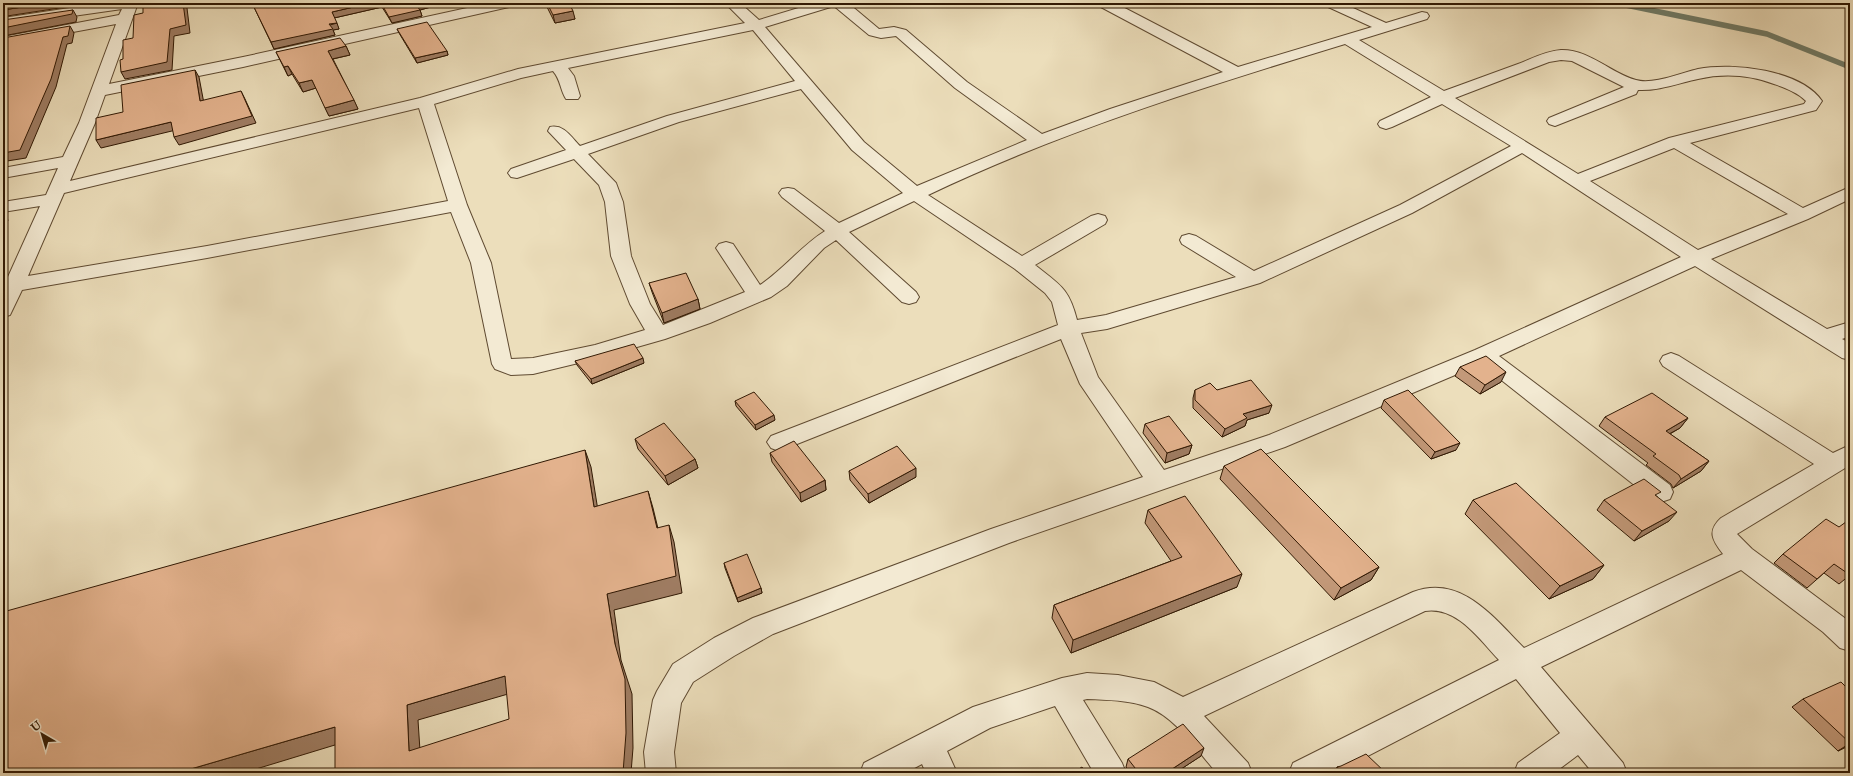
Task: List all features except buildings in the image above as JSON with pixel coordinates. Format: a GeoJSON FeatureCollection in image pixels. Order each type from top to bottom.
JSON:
{"type":"FeatureCollection","features":[{"type":"Feature","properties":{"kind":"street"},"geometry":{"type":"LineString","coordinates":[[100,90],[243,62],[509,3]]}},
{"type":"Feature","properties":{"kind":"street"},"geometry":{"type":"LineString","coordinates":[[732,3],[756,25],[858,146],[915,194],[1022,264],[1052,288],[1062,300],[1072,340],[1088,379],[1159,482]]}},
{"type":"Feature","properties":{"kind":"street"},"geometry":{"type":"LineString","coordinates":[[3,207],[425,102],[518,74],[756,25],[830,3]]}},
{"type":"Feature","properties":{"kind":"street"},"geometry":{"type":"LineString","coordinates":[[839,3],[874,32],[879,33],[894,30],[901,33],[961,85],[1040,141]]}},
{"type":"Feature","properties":{"kind":"street"},"geometry":{"type":"LineString","coordinates":[[1104,3],[1235,72]]}},
{"type":"Feature","properties":{"kind":"street"},"geometry":{"type":"LineString","coordinates":[[1331,3],[1386,28]]}},
{"type":"Feature","properties":{"kind":"street"},"geometry":{"type":"LineString","coordinates":[[3,310],[100,90],[129,8]]}},
{"type":"Feature","properties":{"kind":"street"},"geometry":{"type":"LineString","coordinates":[[3,22],[129,8]]}},
{"type":"Feature","properties":{"kind":"street"},"geometry":{"type":"LineString","coordinates":[[3,41],[129,8]]}},
{"type":"Feature","properties":{"kind":"street"},"geometry":{"type":"LineString","coordinates":[[425,102],[458,205],[481,263],[501,360],[506,366],[533,366],[595,352],[658,334],[703,318],[757,295],[780,282],[817,244],[837,231],[979,165],[1094,120],[1235,72],[1422,16]]}},
{"type":"Feature","properties":{"kind":"street"},"geometry":{"type":"LineString","coordinates":[[1347,39],[1523,146],[1696,258],[1850,353]]}},
{"type":"Feature","properties":{"kind":"street"},"geometry":{"type":"LineString","coordinates":[[1386,124],[1443,98],[1544,58],[1561,55],[1576,57],[1633,85],[1642,86],[1655,84],[1707,72],[1727,70],[1776,79],[1811,95],[1814,100],[1810,107],[1675,142],[1575,181]]}},
{"type":"Feature","properties":{"kind":"street"},"geometry":{"type":"LineString","coordinates":[[557,66],[566,76],[572,96]]}},
{"type":"Feature","properties":{"kind":"street"},"geometry":{"type":"LineString","coordinates":[[517,173],[673,120],[805,83]]}},
{"type":"Feature","properties":{"kind":"street"},"geometry":{"type":"LineString","coordinates":[[1555,121],[1630,91],[1633,85]]}},
{"type":"Feature","properties":{"kind":"street"},"geometry":{"type":"LineString","coordinates":[[556,131],[607,183],[614,202],[621,256],[640,304],[658,334]]}},
{"type":"Feature","properties":{"kind":"street"},"geometry":{"type":"LineString","coordinates":[[1675,142],[1802,215]]}},
{"type":"Feature","properties":{"kind":"street"},"geometry":{"type":"LineString","coordinates":[[779,442],[1069,328],[1107,322],[1252,279],[1406,209],[1523,146]]}},
{"type":"Feature","properties":{"kind":"street"},"geometry":{"type":"LineString","coordinates":[[3,173],[70,161]]}},
{"type":"Feature","properties":{"kind":"street"},"geometry":{"type":"LineString","coordinates":[[661,773],[659,752],[667,700],[683,673],[724,647],[763,626],[1000,536],[1277,441],[1483,355],[1696,258],[1802,215],[1850,192]]}},
{"type":"Feature","properties":{"kind":"street"},"geometry":{"type":"LineString","coordinates":[[788,193],[837,231],[909,297]]}},
{"type":"Feature","properties":{"kind":"street"},"geometry":{"type":"LineString","coordinates":[[14,285],[206,252],[458,205]]}},
{"type":"Feature","properties":{"kind":"street"},"geometry":{"type":"LineString","coordinates":[[1022,264],[1098,220]]}},
{"type":"Feature","properties":{"kind":"street"},"geometry":{"type":"LineString","coordinates":[[1189,240],[1252,279]]}},
{"type":"Feature","properties":{"kind":"street"},"geometry":{"type":"LineString","coordinates":[[726,248],[757,295]]}},
{"type":"Feature","properties":{"kind":"street"},"geometry":{"type":"LineString","coordinates":[[1824,337],[1850,329]]}},
{"type":"Feature","properties":{"kind":"street"},"geometry":{"type":"LineString","coordinates":[[1483,355],[1662,492]]}},
{"type":"Feature","properties":{"kind":"street"},"geometry":{"type":"LineString","coordinates":[[1671,361],[1841,459],[1724,530],[1729,543],[1743,557],[1844,626]]}},
{"type":"Feature","properties":{"kind":"street"},"geometry":{"type":"LineString","coordinates":[[1304,773],[1520,663],[1743,557]]}},
{"type":"Feature","properties":{"kind":"street"},"geometry":{"type":"LineString","coordinates":[[1182,712],[1316,648],[1422,600],[1435,598],[1447,600],[1469,611],[1520,663],[1612,773]]}},
{"type":"Feature","properties":{"kind":"street"},"geometry":{"type":"LineString","coordinates":[[875,773],[983,717],[1062,691],[1087,686],[1118,688],[1154,695],[1182,712],[1236,773]]}},
{"type":"Feature","properties":{"kind":"street"},"geometry":{"type":"LineString","coordinates":[[1062,691],[1111,773]]}},
{"type":"Feature","properties":{"kind":"street"},"geometry":{"type":"LineString","coordinates":[[1528,773],[1581,736]]}},
{"type":"Feature","properties":{"kind":"street"},"geometry":{"type":"LineString","coordinates":[[929,746],[942,773]]}},
{"type":"Feature","properties":{"kind":"waterway"},"geometry":{"type":"LineString","coordinates":[[1616,3],[1767,34],[1850,67]]}}]}
